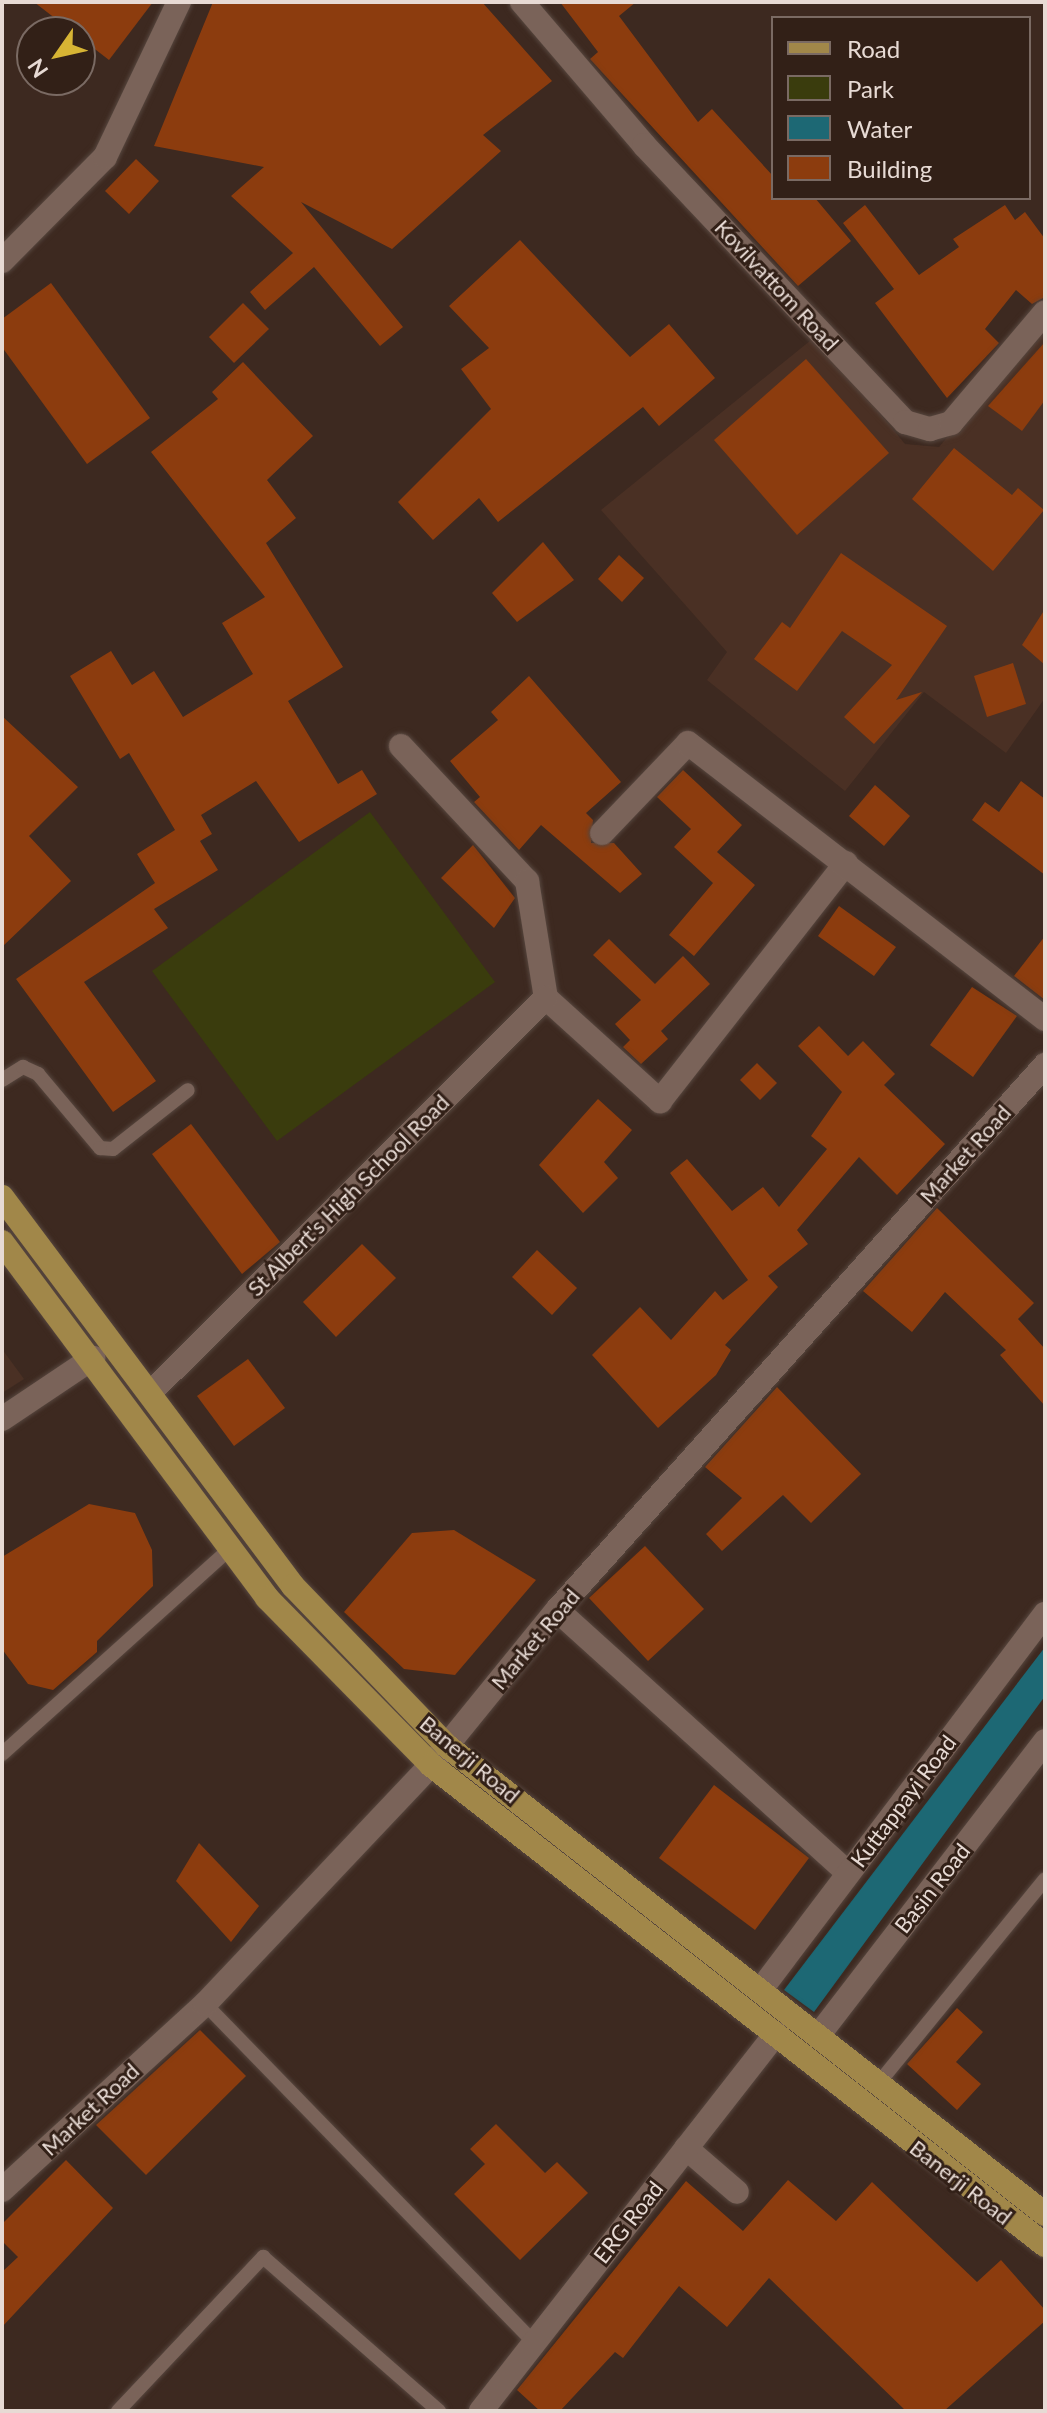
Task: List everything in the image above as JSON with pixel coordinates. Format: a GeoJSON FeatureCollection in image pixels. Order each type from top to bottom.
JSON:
{"type":"FeatureCollection","features":[{"type":"Feature","properties":{"kind":"main road","name":"Banerji Road"},"geometry":{"type":"LineString","coordinates":[[2,1197],[151,1392],[293,1586],[447,1746],[762,1988],[878,2084],[1045,2214]]}},
{"type":"Feature","properties":{"kind":"main road","name":"Banerji Road"},"geometry":{"type":"LineString","coordinates":[[2,1242],[93,1358],[267,1598],[431,1765],[1045,2245]]}},
{"type":"Feature","properties":{"kind":"main road"},"geometry":{"type":"LineString","coordinates":[[748,2012],[762,1988]]}},
{"type":"Feature","properties":{"kind":"main road"},"geometry":{"type":"LineString","coordinates":[[776,2034],[790,2013]]}},
{"type":"Feature","properties":{"kind":"main road"},"geometry":{"type":"LineString","coordinates":[[804,2057],[818,2036]]}},
{"type":"Feature","properties":{"kind":"street"},"geometry":{"type":"LineString","coordinates":[[2,261],[105,157],[179,2]]}},
{"type":"Feature","properties":{"kind":"street","name":"Kovilvattom Road"},"geometry":{"type":"LineString","coordinates":[[522,2],[644,145],[905,422],[930,429],[951,423],[1045,312]]}},
{"type":"Feature","properties":{"kind":"street"},"geometry":{"type":"LineString","coordinates":[[602,833],[688,743],[1045,1019]]}},
{"type":"Feature","properties":{"kind":"street"},"geometry":{"type":"LineString","coordinates":[[401,746],[527,881],[546,998],[660,1101],[846,863]]}},
{"type":"Feature","properties":{"kind":"street","name":"St Albert's High School Road"},"geometry":{"type":"LineString","coordinates":[[151,1392],[546,998]]}},
{"type":"Feature","properties":{"kind":"street","name":"Market Road"},"geometry":{"type":"LineString","coordinates":[[2,2190],[205,2004],[431,1765],[557,1610],[1045,1065]]}},
{"type":"Feature","properties":{"kind":"street"},"geometry":{"type":"LineString","coordinates":[[2,1419],[93,1358]]}},
{"type":"Feature","properties":{"kind":"street"},"geometry":{"type":"LineString","coordinates":[[557,1610],[848,1873]]}},
{"type":"Feature","properties":{"kind":"street","name":"Kuttappayi Road"},"geometry":{"type":"LineString","coordinates":[[762,1988],[1045,1614]]}},
{"type":"Feature","properties":{"kind":"street","name":"Basin Road"},"geometry":{"type":"LineString","coordinates":[[818,2036],[1045,1741]]}},
{"type":"Feature","properties":{"kind":"street","name":"ERG Road"},"geometry":{"type":"LineString","coordinates":[[493,2406],[686,2148],[776,2034]]}},
{"type":"Feature","properties":{"kind":"street"},"geometry":{"type":"LineString","coordinates":[[686,2148],[737,2192]]}},
{"type":"Feature","properties":{"kind":"lane"},"geometry":{"type":"LineString","coordinates":[[2,1080],[23,1067],[38,1074],[100,1148],[113,1149],[188,1090]]}},
{"type":"Feature","properties":{"kind":"lane"},"geometry":{"type":"LineString","coordinates":[[2,1754],[230,1549]]}},
{"type":"Feature","properties":{"kind":"lane"},"geometry":{"type":"LineString","coordinates":[[878,2084],[1045,1879]]}},
{"type":"Feature","properties":{"kind":"lane"},"geometry":{"type":"LineString","coordinates":[[205,2004],[537,2345]]}},
{"type":"Feature","properties":{"kind":"lane"},"geometry":{"type":"LineString","coordinates":[[118,2411],[263,2257],[439,2411]]}},
{"type":"Feature","properties":{"kind":"shaded area"},"geometry":{"type":"Polygon","coordinates":[[[1045,320],[1045,698],[1006,753],[924,692],[845,791],[707,680],[727,652],[601,510],[816,336],[905,444],[939,447],[1045,320]]]}},
{"type":"Feature","properties":{"kind":"shaded area"},"geometry":{"type":"Polygon","coordinates":[[[2,1349],[24,1379],[2,1393],[2,1349]]]}},
{"type":"Feature","properties":{"kind":"green space"},"geometry":{"type":"Polygon","coordinates":[[[370,812],[495,982],[277,1141],[152,971],[370,812]]]}},
{"type":"Feature","properties":{"kind":"water"},"geometry":{"type":"Polygon","coordinates":[[[1045,1647],[1045,1696],[814,2012],[784,1990],[1045,1647]]]}},
{"type":"Feature","properties":{"kind":"building"},"geometry":{"type":"Polygon","coordinates":[[[34,2],[153,2],[109,60],[96,50],[96,16],[52,16],[34,2]]]}},
{"type":"Feature","properties":{"kind":"building"},"geometry":{"type":"Polygon","coordinates":[[[213,2],[482,2],[552,81],[483,135],[501,151],[392,249],[301,202],[403,327],[380,346],[314,267],[265,310],[250,292],[293,253],[231,196],[264,167],[154,146],[213,2]]]}},
{"type":"Feature","properties":{"kind":"building"},"geometry":{"type":"Polygon","coordinates":[[[560,2],[636,2],[619,16],[698,122],[712,109],[771,174],[771,200],[817,200],[851,241],[798,286],[590,59],[598,52],[560,2]]]}},
{"type":"Feature","properties":{"kind":"building"},"geometry":{"type":"Polygon","coordinates":[[[136,159],[159,181],[129,214],[105,191],[136,159]]]}},
{"type":"Feature","properties":{"kind":"building"},"geometry":{"type":"Polygon","coordinates":[[[865,205],[919,275],[959,247],[953,239],[1005,205],[1015,220],[1025,212],[1045,239],[1045,297],[1032,304],[1016,290],[985,329],[999,343],[947,398],[875,303],[894,289],[843,223],[865,205]]]}},
{"type":"Feature","properties":{"kind":"building"},"geometry":{"type":"Polygon","coordinates":[[[520,240],[630,357],[669,324],[715,378],[659,426],[643,407],[498,522],[479,498],[433,540],[398,502],[491,409],[461,369],[489,348],[449,306],[520,240]]]}},
{"type":"Feature","properties":{"kind":"building"},"geometry":{"type":"Polygon","coordinates":[[[51,283],[150,418],[87,464],[2,347],[2,319],[51,283]]]}},
{"type":"Feature","properties":{"kind":"building"},"geometry":{"type":"Polygon","coordinates":[[[243,303],[269,329],[234,363],[209,337],[243,303]]]}},
{"type":"Feature","properties":{"kind":"building"},"geometry":{"type":"Polygon","coordinates":[[[1045,342],[1045,400],[1022,431],[988,406],[1045,342]]]}},
{"type":"Feature","properties":{"kind":"building"},"geometry":{"type":"Polygon","coordinates":[[[806,359],[889,453],[797,535],[714,440],[806,359]]]}},
{"type":"Feature","properties":{"kind":"building"},"geometry":{"type":"Polygon","coordinates":[[[243,362],[313,436],[267,480],[296,518],[266,543],[343,667],[288,701],[338,784],[362,770],[377,794],[299,842],[256,781],[201,815],[212,834],[200,841],[218,870],[154,909],[168,928],[84,982],[156,1081],[113,1112],[16,979],[155,883],[137,854],[175,830],[129,753],[120,759],[70,676],[111,651],[132,685],[154,671],[183,717],[253,674],[222,623],[265,597],[151,452],[218,399],[212,392],[243,362]]]}},
{"type":"Feature","properties":{"kind":"building"},"geometry":{"type":"Polygon","coordinates":[[[954,448],[1012,495],[1018,488],[1044,510],[993,571],[912,499],[954,448]]]}},
{"type":"Feature","properties":{"kind":"building"},"geometry":{"type":"Polygon","coordinates":[[[543,542],[574,580],[517,622],[492,593],[543,542]]]}},
{"type":"Feature","properties":{"kind":"building"},"geometry":{"type":"Polygon","coordinates":[[[841,553],[947,626],[896,700],[922,692],[874,744],[844,717],[892,665],[842,631],[797,691],[754,659],[782,622],[790,628],[841,553]]]}},
{"type":"Feature","properties":{"kind":"building"},"geometry":{"type":"Polygon","coordinates":[[[619,555],[644,578],[622,602],[598,579],[619,555]]]}},
{"type":"Feature","properties":{"kind":"building"},"geometry":{"type":"Polygon","coordinates":[[[1045,609],[1045,665],[1022,645],[1045,609]]]}},
{"type":"Feature","properties":{"kind":"building"},"geometry":{"type":"Polygon","coordinates":[[[1013,663],[1026,704],[987,717],[974,676],[1013,663]]]}},
{"type":"Feature","properties":{"kind":"building"},"geometry":{"type":"Polygon","coordinates":[[[529,676],[621,782],[586,813],[593,820],[591,843],[614,843],[642,874],[620,893],[541,825],[519,850],[474,802],[480,797],[450,761],[498,720],[491,712],[529,676]]]}},
{"type":"Feature","properties":{"kind":"building"},"geometry":{"type":"Polygon","coordinates":[[[2,716],[78,787],[29,836],[71,881],[2,947],[2,716]]]}},
{"type":"Feature","properties":{"kind":"building"},"geometry":{"type":"Polygon","coordinates":[[[683,770],[742,825],[717,852],[755,885],[694,956],[669,935],[713,883],[674,847],[691,829],[657,797],[683,770]]]}},
{"type":"Feature","properties":{"kind":"building"},"geometry":{"type":"Polygon","coordinates":[[[1021,781],[1045,799],[1045,875],[972,820],[985,802],[999,812],[1021,781]]]}},
{"type":"Feature","properties":{"kind":"building"},"geometry":{"type":"Polygon","coordinates":[[[875,785],[910,816],[884,846],[849,816],[875,785]]]}},
{"type":"Feature","properties":{"kind":"building"},"geometry":{"type":"Polygon","coordinates":[[[473,845],[515,898],[494,928],[441,878],[473,845]]]}},
{"type":"Feature","properties":{"kind":"building"},"geometry":{"type":"Polygon","coordinates":[[[839,906],[896,947],[874,976],[818,936],[839,906]]]}},
{"type":"Feature","properties":{"kind":"building"},"geometry":{"type":"Polygon","coordinates":[[[1045,936],[1045,1000],[1014,976],[1045,936]]]}},
{"type":"Feature","properties":{"kind":"building"},"geometry":{"type":"Polygon","coordinates":[[[609,939],[655,984],[683,956],[710,984],[661,1031],[668,1039],[641,1064],[623,1047],[630,1040],[615,1024],[641,1000],[593,955],[609,939]]]}},
{"type":"Feature","properties":{"kind":"building"},"geometry":{"type":"Polygon","coordinates":[[[972,987],[1017,1016],[973,1077],[930,1045],[972,987]]]}},
{"type":"Feature","properties":{"kind":"building"},"geometry":{"type":"Polygon","coordinates":[[[819,1026],[848,1056],[863,1041],[895,1074],[884,1085],[945,1144],[897,1195],[859,1157],[797,1230],[808,1244],[768,1276],[778,1287],[725,1345],[731,1350],[716,1375],[658,1428],[592,1355],[640,1307],[671,1340],[715,1291],[723,1300],[748,1280],[670,1173],[687,1159],[732,1211],[763,1187],[779,1207],[827,1149],[811,1136],[842,1092],[798,1046],[819,1026]]]}},
{"type":"Feature","properties":{"kind":"building"},"geometry":{"type":"Polygon","coordinates":[[[757,1063],[777,1083],[760,1100],[740,1080],[757,1063]]]}},
{"type":"Feature","properties":{"kind":"building"},"geometry":{"type":"Polygon","coordinates":[[[598,1099],[632,1130],[604,1162],[618,1178],[583,1213],[539,1165],[598,1099]]]}},
{"type":"Feature","properties":{"kind":"building"},"geometry":{"type":"Polygon","coordinates":[[[191,1124],[280,1242],[242,1274],[152,1154],[191,1124]]]}},
{"type":"Feature","properties":{"kind":"building"},"geometry":{"type":"Polygon","coordinates":[[[937,1208],[1034,1303],[1018,1319],[1045,1349],[1045,1406],[1000,1355],[1006,1350],[945,1292],[912,1332],[863,1291],[937,1208]]]}},
{"type":"Feature","properties":{"kind":"building"},"geometry":{"type":"Polygon","coordinates":[[[362,1244],[396,1278],[336,1337],[303,1302],[362,1244]]]}},
{"type":"Feature","properties":{"kind":"building"},"geometry":{"type":"Polygon","coordinates":[[[537,1250],[577,1288],[552,1315],[512,1277],[537,1250]]]}},
{"type":"Feature","properties":{"kind":"building"},"geometry":{"type":"Polygon","coordinates":[[[248,1359],[285,1408],[234,1446],[197,1396],[248,1359]]]}},
{"type":"Feature","properties":{"kind":"building"},"geometry":{"type":"Polygon","coordinates":[[[777,1387],[861,1474],[811,1523],[783,1495],[722,1551],[706,1534],[742,1498],[705,1467],[777,1387]]]}},
{"type":"Feature","properties":{"kind":"building"},"geometry":{"type":"Polygon","coordinates":[[[89,1504],[135,1513],[152,1550],[153,1586],[97,1641],[97,1652],[53,1690],[28,1684],[2,1649],[2,1557],[89,1504]]]}},
{"type":"Feature","properties":{"kind":"building"},"geometry":{"type":"Polygon","coordinates":[[[454,1530],[536,1580],[455,1675],[404,1669],[344,1612],[412,1533],[454,1530]]]}},
{"type":"Feature","properties":{"kind":"building"},"geometry":{"type":"Polygon","coordinates":[[[645,1546],[704,1609],[648,1661],[589,1598],[645,1546]]]}},
{"type":"Feature","properties":{"kind":"building"},"geometry":{"type":"Polygon","coordinates":[[[714,1785],[809,1858],[755,1930],[659,1858],[714,1785]]]}},
{"type":"Feature","properties":{"kind":"building"},"geometry":{"type":"Polygon","coordinates":[[[199,1843],[259,1906],[231,1942],[176,1881],[199,1843]]]}},
{"type":"Feature","properties":{"kind":"building"},"geometry":{"type":"Polygon","coordinates":[[[957,2008],[983,2032],[956,2062],[981,2084],[957,2110],[907,2064],[957,2008]]]}},
{"type":"Feature","properties":{"kind":"building"},"geometry":{"type":"Polygon","coordinates":[[[200,2030],[246,2076],[146,2175],[96,2125],[200,2030]]]}},
{"type":"Feature","properties":{"kind":"building"},"geometry":{"type":"Polygon","coordinates":[[[496,2124],[545,2173],[557,2162],[588,2193],[520,2260],[454,2194],[485,2164],[470,2149],[496,2124]]]}},
{"type":"Feature","properties":{"kind":"building"},"geometry":{"type":"Polygon","coordinates":[[[66,2160],[113,2208],[2,2327],[2,2272],[18,2257],[2,2241],[2,2224],[66,2160]]]}},
{"type":"Feature","properties":{"kind":"building"},"geometry":{"type":"Polygon","coordinates":[[[788,2180],[836,2221],[872,2182],[977,2282],[1001,2260],[1045,2310],[1045,2321],[944,2411],[906,2411],[769,2278],[727,2327],[679,2286],[623,2358],[615,2352],[560,2411],[540,2411],[517,2390],[686,2181],[743,2231],[788,2180]]]}}]}
